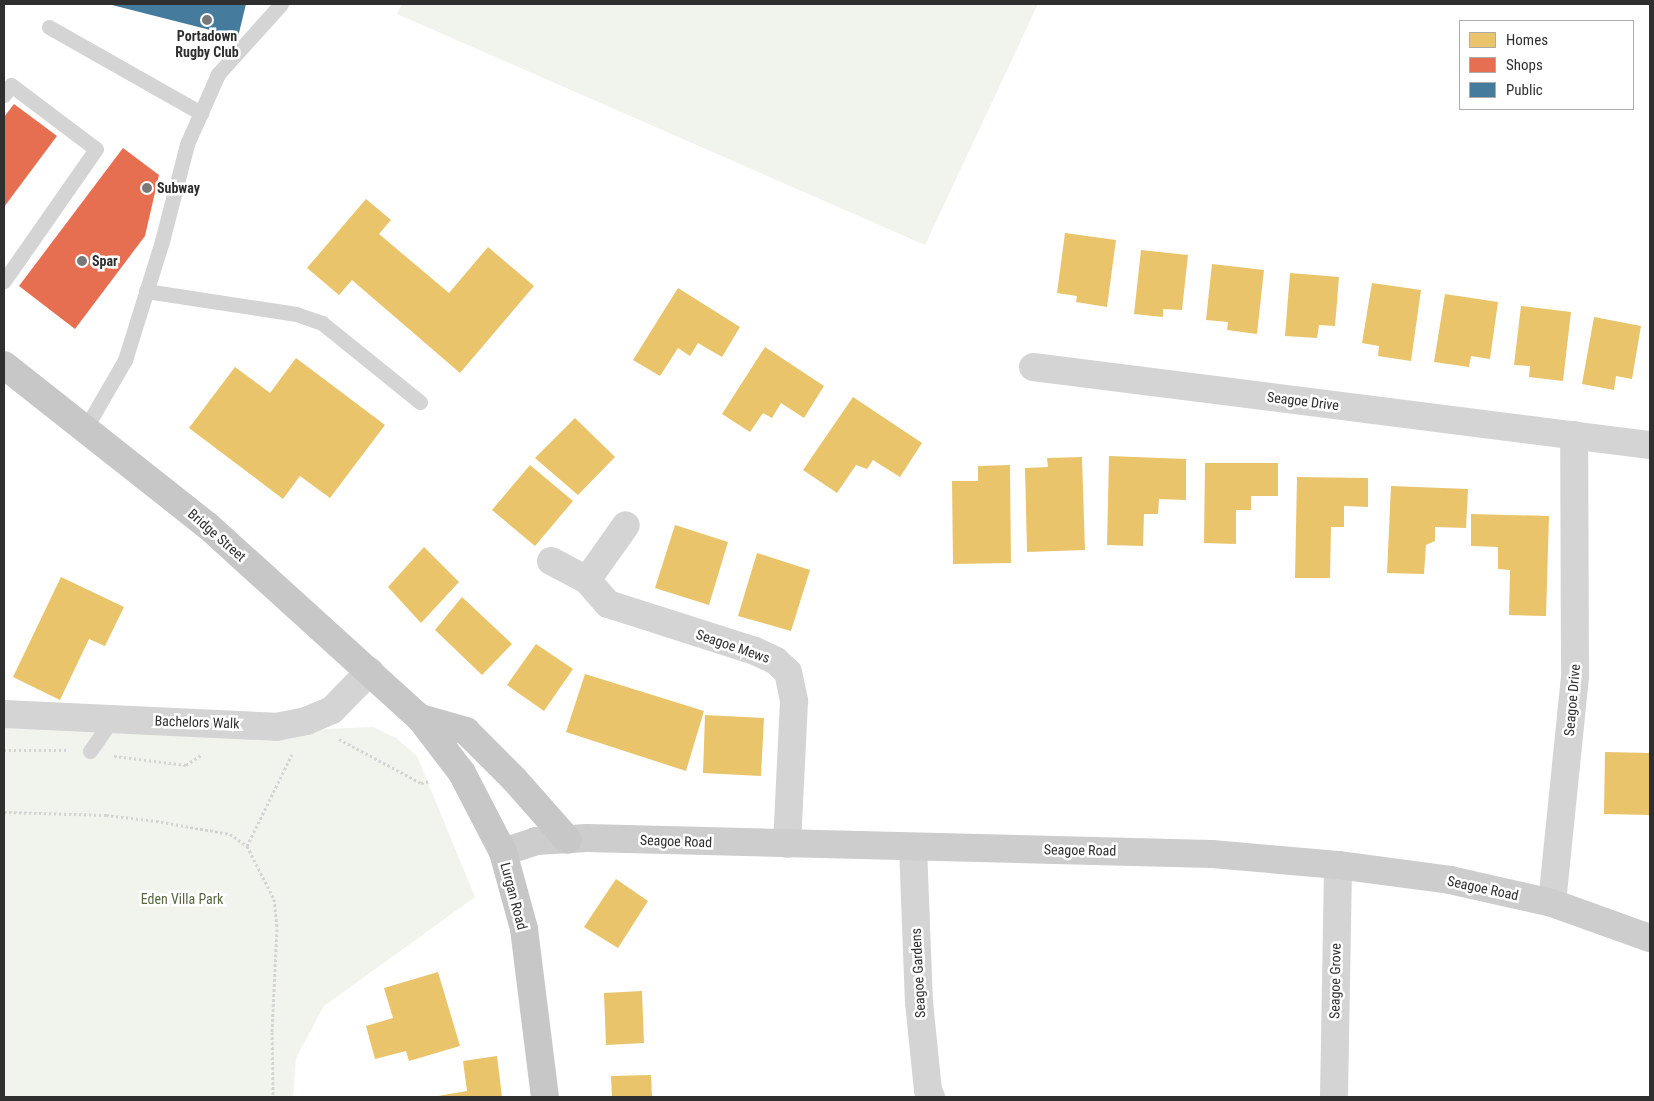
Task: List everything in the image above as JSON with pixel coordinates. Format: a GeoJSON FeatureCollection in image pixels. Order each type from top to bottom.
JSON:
{"type":"FeatureCollection","features":[{"type":"Feature","properties":{"kind":"main road","name":"Bridge Street"},"geometry":{"type":"LineString","coordinates":[[4,365],[175,498],[370,671],[420,718]]}},
{"type":"Feature","properties":{"kind":"main road","name":"Lurgan Road"},"geometry":{"type":"LineString","coordinates":[[420,718],[462,774],[502,852],[524,929],[545,1097]]}},
{"type":"Feature","properties":{"kind":"main road"},"geometry":{"type":"LineString","coordinates":[[420,718],[466,732],[514,779],[568,840]]}},
{"type":"Feature","properties":{"kind":"main road","name":"Seagoe Road"},"geometry":{"type":"LineString","coordinates":[[502,852],[536,841],[568,840],[1212,854],[1338,865],[1450,880],[1552,903],[1650,938]]}},
{"type":"Feature","properties":{"kind":"street","name":"Seagoe Drive"},"geometry":{"type":"LineString","coordinates":[[1033,367],[1650,445]]}},
{"type":"Feature","properties":{"kind":"street","name":"Seagoe Drive"},"geometry":{"type":"LineString","coordinates":[[1552,903],[1575,676],[1574,435]]}},
{"type":"Feature","properties":{"kind":"street"},"geometry":{"type":"LineString","coordinates":[[587,580],[626,525]]}},
{"type":"Feature","properties":{"kind":"street","name":"Seagoe Mews"},"geometry":{"type":"LineString","coordinates":[[551,561],[587,580],[608,604],[638,616],[755,651],[776,661],[788,672],[794,701],[787,844]]}},
{"type":"Feature","properties":{"kind":"street","name":"Bachelors Walk"},"geometry":{"type":"LineString","coordinates":[[4,714],[276,727],[306,721],[332,710],[370,671]]}},
{"type":"Feature","properties":{"kind":"street","name":"Seagoe Gardens"},"geometry":{"type":"LineString","coordinates":[[913,847],[919,1002],[928,1090],[931,1097]]}},
{"type":"Feature","properties":{"kind":"street","name":"Seagoe Grove"},"geometry":{"type":"LineString","coordinates":[[1334,1097],[1338,865]]}},
{"type":"Feature","properties":{"kind":"lane"},"geometry":{"type":"LineString","coordinates":[[85,429],[125,360],[187,144],[218,74],[281,4]]}},
{"type":"Feature","properties":{"kind":"lane"},"geometry":{"type":"LineString","coordinates":[[48,27],[201,113]]}},
{"type":"Feature","properties":{"kind":"lane"},"geometry":{"type":"LineString","coordinates":[[4,95],[11,85],[96,149],[4,281]]}},
{"type":"Feature","properties":{"kind":"lane"},"geometry":{"type":"LineString","coordinates":[[146,291],[296,314],[322,323],[420,402]]}},
{"type":"Feature","properties":{"kind":"lane"},"geometry":{"type":"LineString","coordinates":[[90,750],[112,719]]}},
{"type":"Feature","properties":{"kind":"path"},"geometry":{"type":"LineString","coordinates":[[306,721],[421,783],[462,774]]}},
{"type":"Feature","properties":{"kind":"path"},"geometry":{"type":"LineString","coordinates":[[4,750],[90,750]]}},
{"type":"Feature","properties":{"kind":"path"},"geometry":{"type":"LineString","coordinates":[[247,846],[294,750]]}},
{"type":"Feature","properties":{"kind":"path"},"geometry":{"type":"LineString","coordinates":[[4,812],[106,815],[156,820],[230,834],[247,846],[274,899],[277,929],[272,1032],[273,1097]]}},
{"type":"Feature","properties":{"kind":"green space"},"geometry":{"type":"Polygon","coordinates":[[[402,4],[1038,4],[925,245],[397,14],[402,4]]]}},
{"type":"Feature","properties":{"kind":"green space","name":"Eden Villa Park"},"geometry":{"type":"Polygon","coordinates":[[[4,714],[302,730],[373,727],[396,738],[417,756],[475,897],[324,1006],[296,1058],[293,1097],[4,1097],[4,714]]]}},
{"type":"Feature","properties":{"kind":"building: Homes"},"geometry":{"type":"Polygon","coordinates":[[[366,199],[391,220],[379,234],[449,293],[488,247],[534,286],[460,373],[352,280],[339,295],[307,268],[366,199]]]}},
{"type":"Feature","properties":{"kind":"building: Homes"},"geometry":{"type":"Polygon","coordinates":[[[1065,233],[1116,240],[1107,307],[1076,302],[1077,296],[1057,293],[1065,233]]]}},
{"type":"Feature","properties":{"kind":"building: Homes"},"geometry":{"type":"Polygon","coordinates":[[[1141,250],[1188,255],[1182,310],[1163,309],[1163,317],[1134,314],[1141,250]]]}},
{"type":"Feature","properties":{"kind":"building: Homes"},"geometry":{"type":"Polygon","coordinates":[[[1212,264],[1264,270],[1257,334],[1227,330],[1228,322],[1206,320],[1212,264]]]}},
{"type":"Feature","properties":{"kind":"building: Homes"},"geometry":{"type":"Polygon","coordinates":[[[1290,273],[1339,277],[1335,326],[1319,325],[1317,338],[1285,336],[1290,273]]]}},
{"type":"Feature","properties":{"kind":"building: Homes"},"geometry":{"type":"Polygon","coordinates":[[[1372,283],[1421,290],[1411,361],[1378,356],[1379,346],[1362,343],[1372,283]]]}},
{"type":"Feature","properties":{"kind":"building: Homes"},"geometry":{"type":"Polygon","coordinates":[[[678,288],[740,327],[722,357],[698,343],[690,356],[678,348],[660,376],[633,360],[678,288]]]}},
{"type":"Feature","properties":{"kind":"building: Homes"},"geometry":{"type":"Polygon","coordinates":[[[1445,294],[1498,302],[1490,359],[1471,356],[1469,367],[1434,362],[1445,294]]]}},
{"type":"Feature","properties":{"kind":"building: Homes"},"geometry":{"type":"Polygon","coordinates":[[[1521,306],[1571,312],[1563,381],[1529,377],[1530,366],[1514,365],[1521,306]]]}},
{"type":"Feature","properties":{"kind":"building: Homes"},"geometry":{"type":"Polygon","coordinates":[[[1594,317],[1641,326],[1632,379],[1616,376],[1614,390],[1582,384],[1594,317]]]}},
{"type":"Feature","properties":{"kind":"building: Homes"},"geometry":{"type":"Polygon","coordinates":[[[765,347],[824,386],[804,418],[781,403],[772,418],[763,413],[750,432],[722,414],[765,347]]]}},
{"type":"Feature","properties":{"kind":"building: Homes"},"geometry":{"type":"Polygon","coordinates":[[[296,358],[385,425],[330,498],[300,476],[283,499],[189,428],[235,367],[270,393],[296,358]]]}},
{"type":"Feature","properties":{"kind":"building: Homes"},"geometry":{"type":"Polygon","coordinates":[[[853,397],[922,443],[900,477],[873,460],[867,469],[856,465],[837,493],[803,470],[853,397]]]}},
{"type":"Feature","properties":{"kind":"building: Homes"},"geometry":{"type":"Polygon","coordinates":[[[575,418],[615,457],[578,495],[535,458],[575,418]]]}},
{"type":"Feature","properties":{"kind":"building: Homes"},"geometry":{"type":"Polygon","coordinates":[[[1109,456],[1186,459],[1186,500],[1159,499],[1158,514],[1144,514],[1143,546],[1107,545],[1109,456]]]}},
{"type":"Feature","properties":{"kind":"building: Homes"},"geometry":{"type":"Polygon","coordinates":[[[1082,457],[1085,550],[1027,552],[1025,468],[1048,467],[1047,458],[1082,457]]]}},
{"type":"Feature","properties":{"kind":"building: Homes"},"geometry":{"type":"Polygon","coordinates":[[[1205,463],[1278,463],[1278,496],[1251,496],[1251,510],[1236,510],[1236,544],[1204,543],[1205,463]]]}},
{"type":"Feature","properties":{"kind":"building: Homes"},"geometry":{"type":"Polygon","coordinates":[[[530,465],[573,501],[535,546],[492,510],[530,465]]]}},
{"type":"Feature","properties":{"kind":"building: Homes"},"geometry":{"type":"Polygon","coordinates":[[[1010,465],[1011,563],[953,564],[952,481],[978,481],[978,466],[1010,465]]]}},
{"type":"Feature","properties":{"kind":"building: Homes"},"geometry":{"type":"Polygon","coordinates":[[[1297,477],[1368,478],[1368,507],[1344,506],[1344,527],[1331,527],[1330,578],[1295,578],[1297,477]]]}},
{"type":"Feature","properties":{"kind":"building: Homes"},"geometry":{"type":"Polygon","coordinates":[[[1391,486],[1468,489],[1466,528],[1435,527],[1435,541],[1426,545],[1424,574],[1387,573],[1391,486]]]}},
{"type":"Feature","properties":{"kind":"building: Homes"},"geometry":{"type":"Polygon","coordinates":[[[1471,514],[1549,516],[1546,616],[1509,615],[1510,570],[1498,569],[1498,547],[1471,546],[1471,514]]]}},
{"type":"Feature","properties":{"kind":"building: Homes"},"geometry":{"type":"Polygon","coordinates":[[[675,525],[728,542],[709,605],[655,588],[675,525]]]}},
{"type":"Feature","properties":{"kind":"building: Homes"},"geometry":{"type":"Polygon","coordinates":[[[424,547],[459,582],[421,623],[388,587],[424,547]]]}},
{"type":"Feature","properties":{"kind":"building: Homes"},"geometry":{"type":"Polygon","coordinates":[[[757,553],[810,570],[791,631],[738,616],[757,553]]]}},
{"type":"Feature","properties":{"kind":"building: Homes"},"geometry":{"type":"Polygon","coordinates":[[[61,577],[124,607],[105,646],[89,639],[60,700],[13,677],[61,577]]]}},
{"type":"Feature","properties":{"kind":"building: Homes"},"geometry":{"type":"Polygon","coordinates":[[[462,597],[512,644],[482,675],[435,630],[462,597]]]}},
{"type":"Feature","properties":{"kind":"building: Homes"},"geometry":{"type":"Polygon","coordinates":[[[536,644],[573,669],[544,711],[507,685],[536,644]]]}},
{"type":"Feature","properties":{"kind":"building: Homes"},"geometry":{"type":"Polygon","coordinates":[[[585,674],[704,711],[686,771],[566,732],[585,674]]]}},
{"type":"Feature","properties":{"kind":"building: Homes"},"geometry":{"type":"Polygon","coordinates":[[[705,715],[764,718],[761,776],[703,773],[705,715]]]}},
{"type":"Feature","properties":{"kind":"building: Homes"},"geometry":{"type":"Polygon","coordinates":[[[1605,752],[1650,753],[1650,815],[1604,814],[1605,752]]]}},
{"type":"Feature","properties":{"kind":"building: Homes"},"geometry":{"type":"Polygon","coordinates":[[[616,879],[648,901],[618,948],[584,927],[616,879]]]}},
{"type":"Feature","properties":{"kind":"building: Homes"},"geometry":{"type":"Polygon","coordinates":[[[438,972],[460,1046],[409,1061],[406,1051],[375,1059],[366,1026],[393,1018],[384,988],[438,972]]]}},
{"type":"Feature","properties":{"kind":"building: Homes"},"geometry":{"type":"Polygon","coordinates":[[[642,991],[644,1043],[606,1045],[604,993],[642,991]]]}},
{"type":"Feature","properties":{"kind":"building: Homes"},"geometry":{"type":"Polygon","coordinates":[[[497,1056],[502,1097],[432,1097],[467,1091],[463,1061],[497,1056]]]}},
{"type":"Feature","properties":{"kind":"building: Homes"},"geometry":{"type":"Polygon","coordinates":[[[651,1075],[652,1097],[612,1097],[611,1076],[651,1075]]]}},
{"type":"Feature","properties":{"kind":"building: Shops"},"geometry":{"type":"Polygon","coordinates":[[[14,104],[57,136],[4,207],[4,117],[14,104]]]}},
{"type":"Feature","properties":{"kind":"building: Shops","name":"Spar"},"geometry":{"type":"Polygon","coordinates":[[[123,148],[159,175],[145,236],[75,329],[19,286],[123,148]]]}},
{"type":"Feature","properties":{"kind":"building: Public","name":"Portadown Rugby Club"},"geometry":{"type":"Polygon","coordinates":[[[108,4],[246,4],[238,37],[108,4]]]}},
{"type":"Feature","properties":{"kind":"place","name":"Portadown Rugby Club"},"geometry":{"type":"Point","coordinates":[207,20]}},
{"type":"Feature","properties":{"kind":"place","name":"Subway"},"geometry":{"type":"Point","coordinates":[147,188]}},
{"type":"Feature","properties":{"kind":"place","name":"Spar"},"geometry":{"type":"Point","coordinates":[82,261]}}]}
